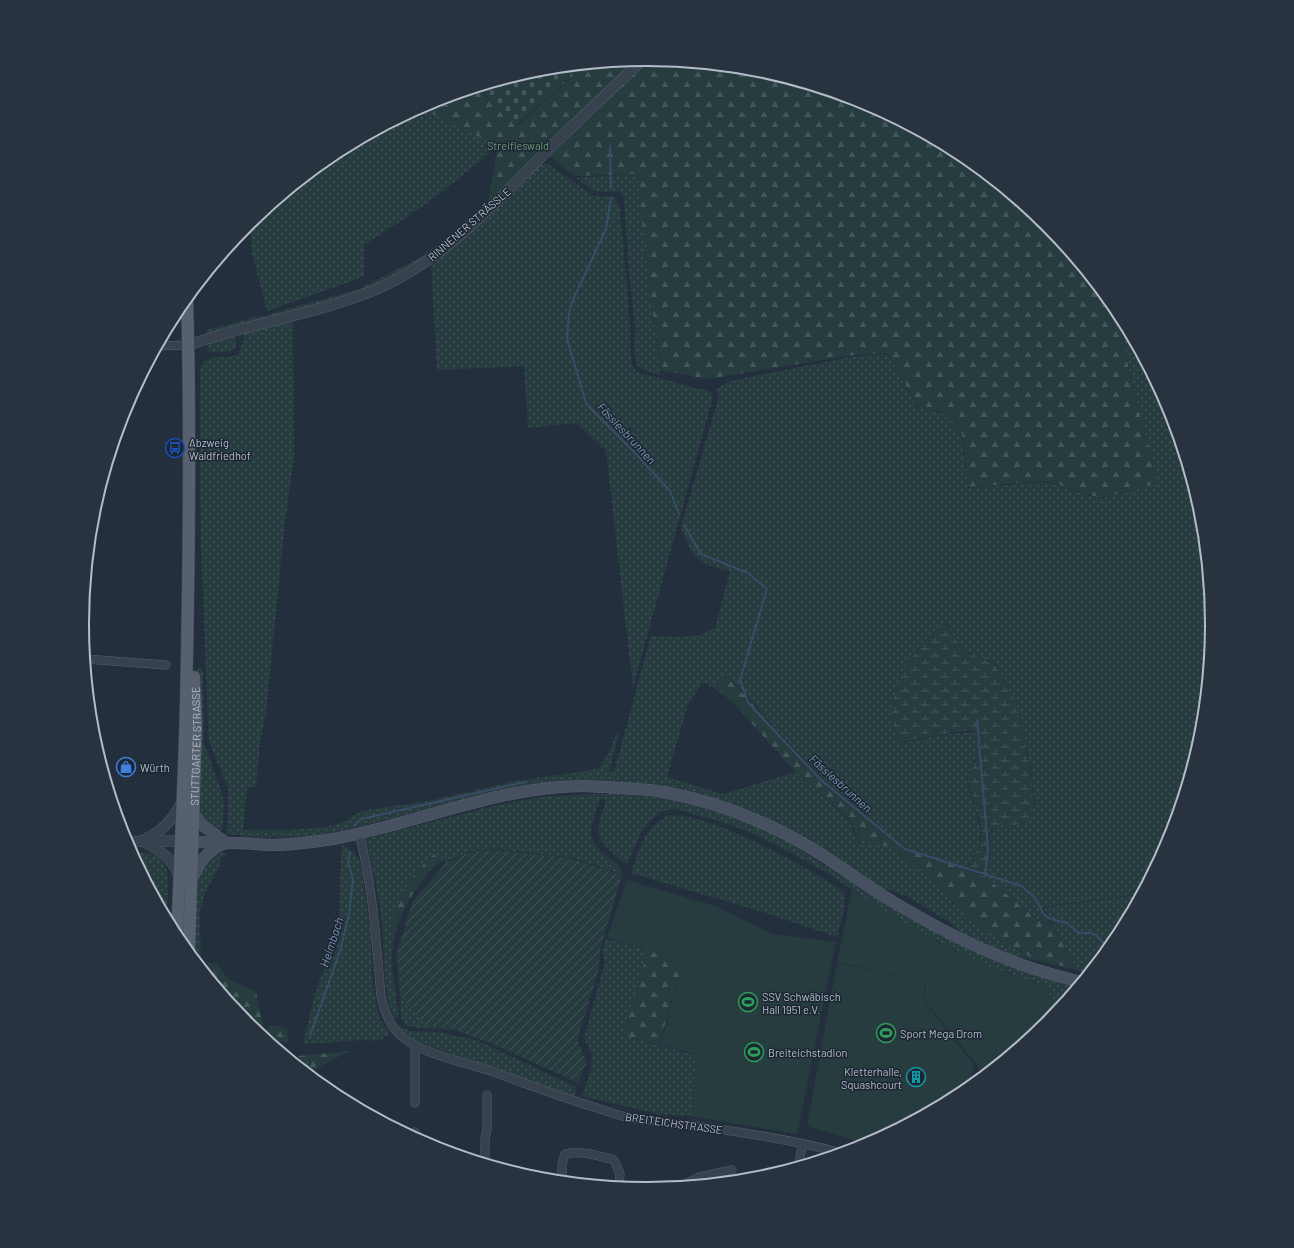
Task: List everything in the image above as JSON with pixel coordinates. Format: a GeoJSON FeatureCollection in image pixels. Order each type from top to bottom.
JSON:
{"type":"FeatureCollection","features":[{"type":"Feature","properties":{"kind":"main road","name":"STUTTGARTER STRASSE"},"geometry":{"type":"LineString","coordinates":[[177,925],[179,876],[191,841],[183,801],[189,540],[187,308]]}},
{"type":"Feature","properties":{"kind":"main road","name":"STUTTGARTER STRASSE"},"geometry":{"type":"LineString","coordinates":[[189,540],[196,724],[194,814],[191,841],[189,943]]}},
{"type":"Feature","properties":{"kind":"main road"},"geometry":{"type":"LineString","coordinates":[[191,841],[286,844],[322,841],[359,833],[487,799],[535,790],[583,786],[631,788],[662,792],[703,801],[747,816],[791,837],[846,870],[888,898],[965,940],[1013,962],[1076,981]]}},
{"type":"Feature","properties":{"kind":"main road"},"geometry":{"type":"LineString","coordinates":[[194,814],[204,827],[223,843]]}},
{"type":"Feature","properties":{"kind":"main road"},"geometry":{"type":"LineString","coordinates":[[191,880],[201,861],[223,843]]}},
{"type":"Feature","properties":{"kind":"street","name":"RINNENER STRÄSSLE"},"geometry":{"type":"LineString","coordinates":[[188,345],[266,322],[330,306],[378,288],[428,261],[488,210],[636,66]]}},
{"type":"Feature","properties":{"kind":"street"},"geometry":{"type":"LineString","coordinates":[[164,346],[188,345]]}},
{"type":"Feature","properties":{"kind":"street"},"geometry":{"type":"LineString","coordinates":[[90,659],[166,665]]}},
{"type":"Feature","properties":{"kind":"street"},"geometry":{"type":"LineString","coordinates":[[142,841],[155,835],[166,826],[176,814],[183,801]]}},
{"type":"Feature","properties":{"kind":"street","name":"BREITEICHSTRASSE"},"geometry":{"type":"LineString","coordinates":[[359,833],[364,852],[372,899],[383,1006],[393,1027],[401,1036],[415,1045],[442,1055],[578,1102],[625,1116],[648,1121],[710,1128],[804,1144],[831,1150]]}},
{"type":"Feature","properties":{"kind":"street"},"geometry":{"type":"LineString","coordinates":[[142,841],[165,854],[172,861],[179,876]]}},
{"type":"Feature","properties":{"kind":"street"},"geometry":{"type":"LineString","coordinates":[[133,842],[191,841]]}},
{"type":"Feature","properties":{"kind":"street"},"geometry":{"type":"LineString","coordinates":[[415,1045],[415,1103]]}},
{"type":"Feature","properties":{"kind":"street"},"geometry":{"type":"LineString","coordinates":[[485,1157],[487,1095]]}},
{"type":"Feature","properties":{"kind":"street"},"geometry":{"type":"LineString","coordinates":[[800,1160],[804,1144]]}},
{"type":"Feature","properties":{"kind":"street"},"geometry":{"type":"LineString","coordinates":[[562,1175],[562,1164],[565,1154],[589,1154],[614,1160],[620,1174],[619,1181]]}},
{"type":"Feature","properties":{"kind":"street"},"geometry":{"type":"LineString","coordinates":[[695,1180],[732,1170]]}},
{"type":"Feature","properties":{"kind":"green space","name":"Streifleswald"},"geometry":{"type":"Polygon","coordinates":[[[629,66],[488,203],[498,146],[426,111],[482,91],[491,103],[508,114],[518,125],[580,70],[629,66]]]}},
{"type":"Feature","properties":{"kind":"green space"},"geometry":{"type":"Polygon","coordinates":[[[641,66],[683,67],[720,71],[791,85],[861,108],[926,141],[987,181],[1042,229],[1090,284],[1111,314],[1121,330],[1131,380],[1158,483],[1100,498],[1047,481],[968,487],[962,434],[942,412],[919,408],[887,353],[854,355],[707,379],[661,370],[650,296],[637,174],[575,176],[546,154],[641,66]]]}},
{"type":"Feature","properties":{"kind":"green space"},"geometry":{"type":"Polygon","coordinates":[[[579,70],[517,124],[509,114],[492,103],[483,91],[538,77],[579,70]]]}},
{"type":"Feature","properties":{"kind":"green space"},"geometry":{"type":"Polygon","coordinates":[[[426,111],[498,146],[442,192],[364,245],[364,276],[267,311],[252,254],[250,231],[307,181],[368,141],[426,111]]]}},
{"type":"Feature","properties":{"kind":"green space"},"geometry":{"type":"Polygon","coordinates":[[[546,163],[594,196],[614,197],[620,207],[630,325],[631,362],[636,372],[706,390],[711,393],[713,397],[633,687],[606,451],[576,423],[528,428],[524,366],[437,370],[431,265],[472,232],[534,169],[540,164],[546,163]]]}},
{"type":"Feature","properties":{"kind":"green space"},"geometry":{"type":"Polygon","coordinates":[[[637,174],[650,296],[661,375],[651,373],[637,366],[634,351],[635,327],[628,262],[624,198],[619,191],[602,192],[592,190],[576,178],[637,174]]]}},
{"type":"Feature","properties":{"kind":"green space"},"geometry":{"type":"Polygon","coordinates":[[[477,211],[481,211],[433,253],[370,289],[271,318],[270,314],[359,289],[419,258],[436,246],[477,211]]]}},
{"type":"Feature","properties":{"kind":"green space"},"geometry":{"type":"Polygon","coordinates":[[[264,315],[265,320],[206,336],[207,330],[264,315]]]}},
{"type":"Feature","properties":{"kind":"green space"},"geometry":{"type":"Polygon","coordinates":[[[293,322],[294,458],[285,521],[266,712],[260,742],[256,787],[247,787],[243,830],[292,830],[333,826],[344,822],[361,811],[428,801],[516,781],[598,769],[608,754],[616,734],[619,732],[609,771],[614,772],[651,636],[678,637],[700,635],[715,628],[730,571],[710,566],[697,558],[689,546],[681,527],[719,396],[717,389],[729,381],[855,356],[887,354],[918,408],[942,413],[961,434],[968,488],[1047,482],[1100,499],[1158,483],[1131,378],[1122,332],[1163,410],[1186,480],[1200,551],[1204,588],[1205,624],[1204,660],[1200,697],[1186,768],[1163,838],[1134,895],[1046,906],[1039,920],[988,878],[991,856],[990,835],[994,826],[1014,826],[1027,822],[1033,810],[1035,804],[1031,767],[1017,704],[996,664],[962,649],[946,623],[923,642],[902,672],[891,706],[894,732],[901,743],[948,734],[973,732],[976,737],[978,743],[977,756],[966,779],[981,831],[979,845],[966,868],[908,849],[886,832],[799,755],[739,687],[724,675],[715,689],[703,682],[688,704],[667,777],[723,794],[796,772],[850,822],[858,843],[888,846],[933,881],[966,918],[1032,959],[1006,955],[967,938],[948,921],[908,897],[887,889],[885,891],[804,840],[649,785],[479,797],[340,831],[309,836],[265,838],[226,834],[228,788],[209,741],[208,726],[201,542],[200,368],[206,359],[238,354],[242,345],[244,332],[293,322]]]}},
{"type":"Feature","properties":{"kind":"green space"},"geometry":{"type":"Polygon","coordinates":[[[233,336],[236,342],[236,347],[233,349],[223,352],[207,352],[208,344],[233,336]]]}},
{"type":"Feature","properties":{"kind":"green space"},"geometry":{"type":"Polygon","coordinates":[[[946,623],[962,650],[995,664],[1017,704],[1030,767],[1034,803],[1033,810],[1027,822],[1013,826],[994,826],[989,835],[991,856],[988,877],[966,868],[980,845],[982,831],[967,779],[978,754],[979,742],[977,736],[973,730],[901,742],[894,732],[891,706],[902,672],[923,643],[946,623]]]}},
{"type":"Feature","properties":{"kind":"green space"},"geometry":{"type":"Polygon","coordinates":[[[200,667],[203,670],[204,743],[222,793],[224,805],[222,830],[212,828],[206,822],[201,814],[199,805],[197,670],[200,667]]]}},
{"type":"Feature","properties":{"kind":"green space"},"geometry":{"type":"Polygon","coordinates":[[[724,675],[738,688],[798,755],[885,832],[908,850],[987,878],[1039,921],[1043,911],[1078,970],[1033,959],[967,918],[933,881],[889,846],[859,843],[851,821],[789,765],[733,702],[715,689],[724,675]]]}},
{"type":"Feature","properties":{"kind":"green space"},"geometry":{"type":"Polygon","coordinates":[[[624,794],[647,796],[695,805],[719,812],[741,820],[789,843],[831,870],[940,934],[969,949],[1015,968],[1073,985],[1055,1005],[1046,986],[991,967],[960,953],[903,922],[828,873],[793,854],[752,833],[718,821],[676,809],[663,811],[651,820],[640,834],[627,865],[600,839],[599,826],[606,800],[600,799],[594,818],[591,836],[594,843],[618,866],[622,874],[569,857],[495,849],[470,851],[446,862],[440,861],[434,854],[417,871],[402,893],[390,929],[394,938],[391,961],[398,1011],[398,1016],[394,1018],[387,995],[382,924],[366,839],[493,806],[546,796],[624,794]]]}},
{"type":"Feature","properties":{"kind":"green space"},"geometry":{"type":"Polygon","coordinates":[[[669,815],[701,820],[721,827],[763,846],[799,865],[845,893],[844,909],[837,937],[766,913],[631,873],[640,847],[648,832],[669,815]]]}},
{"type":"Feature","properties":{"kind":"green space"},"geometry":{"type":"Polygon","coordinates":[[[342,845],[354,852],[361,865],[370,932],[373,984],[379,1018],[390,1033],[379,1041],[363,1040],[305,1044],[304,1039],[315,993],[337,939],[339,926],[342,845]]]}},
{"type":"Feature","properties":{"kind":"green space"},"geometry":{"type":"Polygon","coordinates":[[[495,850],[569,858],[622,875],[600,950],[599,969],[577,1040],[586,1064],[578,1083],[502,1048],[456,1030],[425,1025],[400,997],[397,953],[412,902],[446,863],[470,852],[495,850]]]}},
{"type":"Feature","properties":{"kind":"green space"},"geometry":{"type":"Polygon","coordinates":[[[138,853],[155,856],[162,861],[166,867],[168,875],[168,907],[164,903],[138,853]]]}},
{"type":"Feature","properties":{"kind":"green space"},"geometry":{"type":"Polygon","coordinates":[[[226,853],[226,857],[222,856],[220,865],[205,893],[200,912],[201,960],[196,953],[198,882],[202,868],[207,861],[217,854],[226,853]]]}},
{"type":"Feature","properties":{"kind":"green space"},"geometry":{"type":"Polygon","coordinates":[[[434,854],[440,861],[424,878],[411,896],[394,938],[390,929],[395,910],[402,893],[417,871],[434,854]]]}},
{"type":"Feature","properties":{"kind":"green space","name":"SSV Schwäbisch Hall 1951 e.V."},"geometry":{"type":"Polygon","coordinates":[[[627,880],[715,906],[772,934],[836,942],[797,1134],[689,1116],[692,1113],[696,1054],[660,1045],[684,960],[607,938],[627,880]]]}},
{"type":"Feature","properties":{"kind":"green space"},"geometry":{"type":"Polygon","coordinates":[[[852,890],[920,932],[973,959],[1012,975],[1046,986],[1055,1005],[1015,1044],[981,1071],[924,1000],[926,982],[837,962],[852,890]]]}},
{"type":"Feature","properties":{"kind":"green space"},"geometry":{"type":"Polygon","coordinates":[[[1134,896],[1111,934],[1083,972],[1079,971],[1044,910],[1046,907],[1134,896]]]}},
{"type":"Feature","properties":{"kind":"green space"},"geometry":{"type":"Polygon","coordinates":[[[606,939],[648,950],[623,1035],[696,1055],[692,1114],[689,1116],[659,1114],[582,1096],[591,1069],[592,1054],[584,1038],[605,962],[602,951],[606,939]]]}},
{"type":"Feature","properties":{"kind":"green space"},"geometry":{"type":"Polygon","coordinates":[[[648,950],[684,960],[659,1045],[623,1035],[648,950]]]}},
{"type":"Feature","properties":{"kind":"green space"},"geometry":{"type":"Polygon","coordinates":[[[207,962],[217,964],[228,979],[256,992],[264,1029],[275,1025],[287,1028],[288,1043],[275,1041],[252,1019],[208,969],[207,962]]]}},
{"type":"Feature","properties":{"kind":"green space","name":"Sport Mega Drom"},"geometry":{"type":"Polygon","coordinates":[[[837,963],[925,982],[923,1000],[974,1065],[971,1078],[926,1107],[858,1141],[807,1126],[837,963]]]}},
{"type":"Feature","properties":{"kind":"green space"},"geometry":{"type":"Polygon","coordinates":[[[400,997],[425,1025],[456,1030],[418,1028],[409,1026],[402,1021],[400,997]]]}},
{"type":"Feature","properties":{"kind":"green space"},"geometry":{"type":"Polygon","coordinates":[[[396,1024],[410,1031],[437,1032],[476,1040],[576,1087],[576,1092],[574,1096],[569,1096],[417,1041],[404,1034],[396,1024]]]}},
{"type":"Feature","properties":{"kind":"green space"},"geometry":{"type":"Polygon","coordinates":[[[349,1051],[314,1070],[314,1072],[299,1061],[298,1056],[349,1051]]]}},
{"type":"Feature","properties":{"kind":"waterway","name":"Fässlesbrunnen"},"geometry":{"type":"LineString","coordinates":[[610,146],[611,188]]}},
{"type":"Feature","properties":{"kind":"waterway","name":"Fässlesbrunnen"},"geometry":{"type":"LineString","coordinates":[[611,198],[606,229],[573,300],[569,313],[567,339],[586,403],[670,491],[679,514]]}},
{"type":"Feature","properties":{"kind":"waterway","name":"Fässlesbrunnen"},"geometry":{"type":"LineString","coordinates":[[684,525],[701,554],[748,573],[767,589],[740,680],[748,702],[752,707],[821,780],[905,849],[1022,886],[1035,898],[1043,913],[1048,918],[1067,923],[1079,933],[1091,933],[1097,936],[1104,943]]}},
{"type":"Feature","properties":{"kind":"waterway"},"geometry":{"type":"LineString","coordinates":[[977,720],[988,848],[985,876]]}},
{"type":"Feature","properties":{"kind":"waterway","name":"Heimbach"},"geometry":{"type":"LineString","coordinates":[[354,826],[361,819],[525,782]]}},
{"type":"Feature","properties":{"kind":"waterway","name":"Heimbach"},"geometry":{"type":"LineString","coordinates":[[310,1036],[340,951],[349,915],[353,879],[348,863],[350,852]]}},
{"type":"Feature","properties":{"kind":"waterway","name":"Heimbach"},"geometry":{"type":"LineString","coordinates":[[307,1063],[307,1067]]}},
{"type":"Feature","properties":{"kind":"place","name":"Abzweig Waldfriedhof"},"geometry":{"type":"Point","coordinates":[175,448]}},
{"type":"Feature","properties":{"kind":"place","name":"Würth"},"geometry":{"type":"Point","coordinates":[126,767]}},
{"type":"Feature","properties":{"kind":"place","name":"SSV Schwäbisch Hall 1951 e.V."},"geometry":{"type":"Point","coordinates":[748,1002]}},
{"type":"Feature","properties":{"kind":"place","name":"Sport Mega Drom"},"geometry":{"type":"Point","coordinates":[886,1033]}},
{"type":"Feature","properties":{"kind":"place","name":"Breiteichstadion"},"geometry":{"type":"Point","coordinates":[754,1052]}},
{"type":"Feature","properties":{"kind":"place","name":"Kletterhalle, Squashcourt"},"geometry":{"type":"Point","coordinates":[916,1077]}}]}
